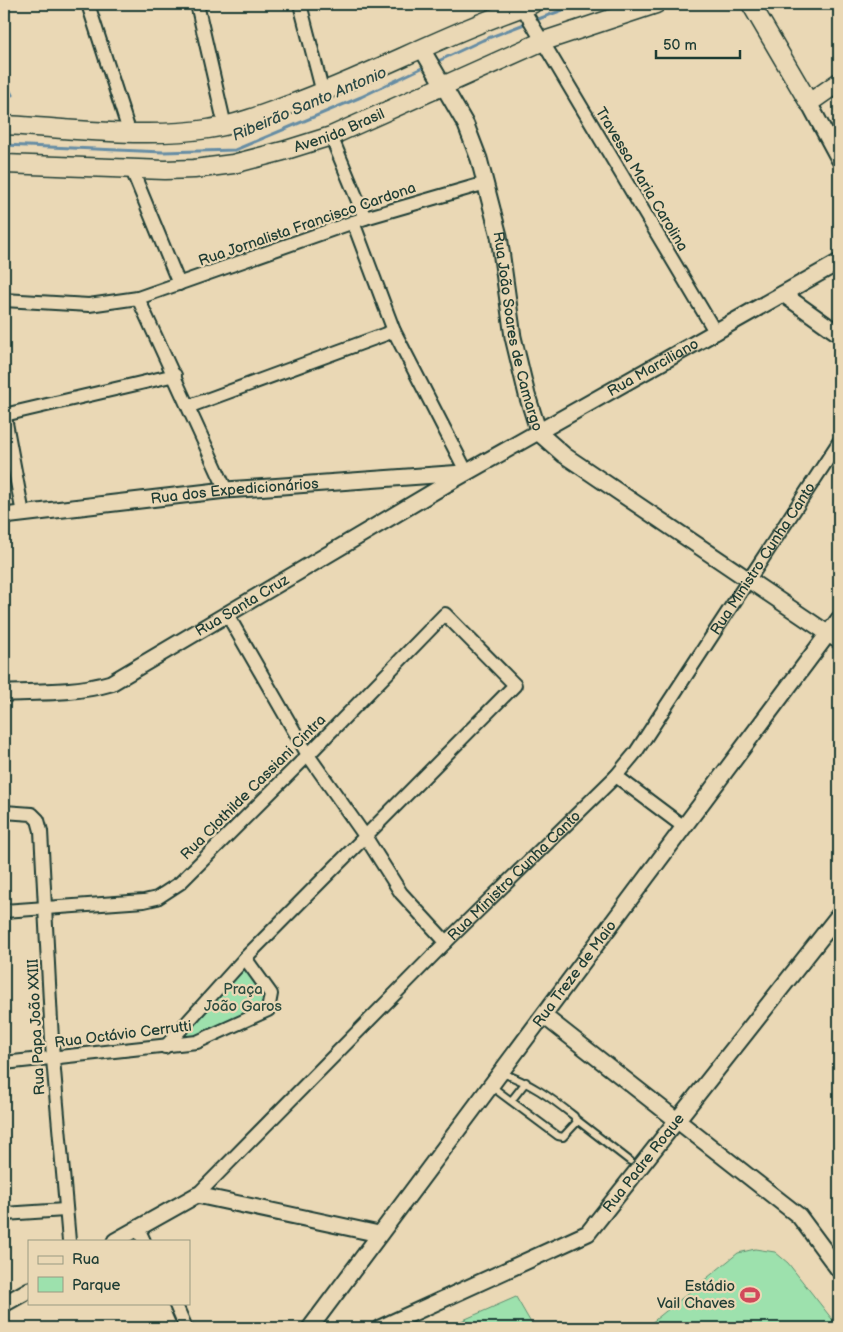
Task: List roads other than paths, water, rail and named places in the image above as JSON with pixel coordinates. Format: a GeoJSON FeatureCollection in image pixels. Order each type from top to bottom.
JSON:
{"type":"FeatureCollection","features":[{"type":"Feature","properties":{"kind":"main road","name":"Avenida Brasil"},"geometry":{"type":"LineString","coordinates":[[4,164],[132,170],[194,169],[224,166],[284,151],[331,136],[440,80],[538,36],[656,4]]}},
{"type":"Feature","properties":{"kind":"main road"},"geometry":{"type":"LineString","coordinates":[[752,4],[809,103],[839,82]]}},
{"type":"Feature","properties":{"kind":"main road"},"geometry":{"type":"LineString","coordinates":[[4,125],[129,132],[184,132],[225,126],[323,93],[527,9]]}},
{"type":"Feature","properties":{"kind":"street"},"geometry":{"type":"LineString","coordinates":[[88,4],[129,132]]}},
{"type":"Feature","properties":{"kind":"street"},"geometry":{"type":"LineString","coordinates":[[197,4],[225,126]]}},
{"type":"Feature","properties":{"kind":"street"},"geometry":{"type":"LineString","coordinates":[[300,4],[323,93]]}},
{"type":"Feature","properties":{"kind":"street","name":"Travessa Maria Carolina"},"geometry":{"type":"LineString","coordinates":[[527,9],[538,36],[716,333]]}},
{"type":"Feature","properties":{"kind":"street","name":"Rua João Soares de Camargo"},"geometry":{"type":"LineString","coordinates":[[424,53],[466,125],[486,183],[499,236],[513,337],[539,433],[564,455],[834,637]]}},
{"type":"Feature","properties":{"kind":"street"},"geometry":{"type":"LineString","coordinates":[[809,103],[839,159]]}},
{"type":"Feature","properties":{"kind":"street"},"geometry":{"type":"LineString","coordinates":[[331,136],[394,331],[467,473]]}},
{"type":"Feature","properties":{"kind":"street"},"geometry":{"type":"LineString","coordinates":[[132,170],[179,284]]}},
{"type":"Feature","properties":{"kind":"street","name":"Rua Jornalista Francisco Cardona"},"geometry":{"type":"LineString","coordinates":[[4,300],[89,306],[138,298],[359,220],[486,183]]}},
{"type":"Feature","properties":{"kind":"street","name":"Rua Marciliano"},"geometry":{"type":"LineString","coordinates":[[467,473],[839,262]]}},
{"type":"Feature","properties":{"kind":"street"},"geometry":{"type":"LineString","coordinates":[[783,294],[839,334]]}},
{"type":"Feature","properties":{"kind":"street"},"geometry":{"type":"LineString","coordinates":[[138,298],[190,406],[226,490]]}},
{"type":"Feature","properties":{"kind":"street"},"geometry":{"type":"LineString","coordinates":[[190,406],[394,331]]}},
{"type":"Feature","properties":{"kind":"street"},"geometry":{"type":"LineString","coordinates":[[23,514],[4,414],[175,375]]}},
{"type":"Feature","properties":{"kind":"street","name":"Rua Ministro Cunha Canto"},"geometry":{"type":"LineString","coordinates":[[120,1240],[141,1234],[198,1195],[446,942],[616,776],[636,752],[750,581],[839,442]]}},
{"type":"Feature","properties":{"kind":"street","name":"Rua dos Expedicionários"},"geometry":{"type":"LineString","coordinates":[[4,516],[226,490],[467,473]]}},
{"type":"Feature","properties":{"kind":"street","name":"Rua Santa Cruz"},"geometry":{"type":"LineString","coordinates":[[4,694],[66,691],[95,688],[111,683],[467,473]]}},
{"type":"Feature","properties":{"kind":"street"},"geometry":{"type":"LineString","coordinates":[[227,614],[308,756],[365,836],[400,893],[446,942]]}},
{"type":"Feature","properties":{"kind":"street","name":"Rua Clothilde Cassiani Cintra"},"geometry":{"type":"LineString","coordinates":[[4,911],[144,901],[167,893],[180,883],[308,756],[445,614],[515,685],[365,836]]}},
{"type":"Feature","properties":{"kind":"street","name":"Rua Treze de Maio"},"geometry":{"type":"LineString","coordinates":[[310,1328],[684,827],[834,637],[839,619]]}},
{"type":"Feature","properties":{"kind":"street"},"geometry":{"type":"LineString","coordinates":[[616,776],[684,827]]}},
{"type":"Feature","properties":{"kind":"street","name":"Rua Papa João XXIII"},"geometry":{"type":"LineString","coordinates":[[4,812],[32,814],[38,820],[41,831],[53,1059],[69,1240]]}},
{"type":"Feature","properties":{"kind":"street"},"geometry":{"type":"LineString","coordinates":[[165,1047],[245,958],[365,836]]}},
{"type":"Feature","properties":{"kind":"street","name":"Rua Padre Roque"},"geometry":{"type":"LineString","coordinates":[[380,1328],[588,1233],[839,914]]}},
{"type":"Feature","properties":{"kind":"street","name":"Rua Octávio Cerrutti"},"geometry":{"type":"LineString","coordinates":[[4,1062],[53,1059],[165,1047],[211,1038],[268,1010],[271,994],[245,958]]}},
{"type":"Feature","properties":{"kind":"street"},"geometry":{"type":"LineString","coordinates":[[544,1016],[799,1216],[839,1270]]}},
{"type":"Feature","properties":{"kind":"street"},"geometry":{"type":"LineString","coordinates":[[198,1195],[380,1234]]}},
{"type":"Feature","properties":{"kind":"street"},"geometry":{"type":"LineString","coordinates":[[4,1214],[65,1210]]}},
{"type":"Feature","properties":{"kind":"street"},"geometry":{"type":"LineString","coordinates":[[4,1304],[28,1291]]}},
{"type":"Feature","properties":{"kind":"street"},"geometry":{"type":"LineString","coordinates":[[175,1304],[186,1328]]}},
{"type":"Feature","properties":{"kind":"lane"},"geometry":{"type":"LineString","coordinates":[[501,1073],[526,1082],[568,1111],[630,1161]]}},
{"type":"Feature","properties":{"kind":"lane"},"geometry":{"type":"LineString","coordinates":[[511,1101],[526,1082]]}},
{"type":"Feature","properties":{"kind":"lane"},"geometry":{"type":"LineString","coordinates":[[491,1086],[561,1138],[568,1134],[577,1120]]}},
{"type":"Feature","properties":{"kind":"waterway","name":"Ribeirão Santo Antonio"},"geometry":{"type":"LineString","coordinates":[[533,21],[579,4]]}},
{"type":"Feature","properties":{"kind":"waterway","name":"Ribeirão Santo Antonio"},"geometry":{"type":"LineString","coordinates":[[434,63],[483,40],[527,23]]}},
{"type":"Feature","properties":{"kind":"waterway","name":"Ribeirão Santo Antonio"},"geometry":{"type":"LineString","coordinates":[[4,145],[163,152],[235,150],[361,97],[426,66]]}},
{"type":"Feature","properties":{"kind":"waterway"},"geometry":{"type":"LineString","coordinates":[[4,79],[12,95]]}},
{"type":"Feature","properties":{"kind":"place","name":"Estádio Vail Chaves"},"geometry":{"type":"Point","coordinates":[750,1295]}},
{"type":"Feature","properties":{"kind":"park label","name":"Praça João Garos"},"geometry":{"type":"Point","coordinates":[243,998]}}]}
